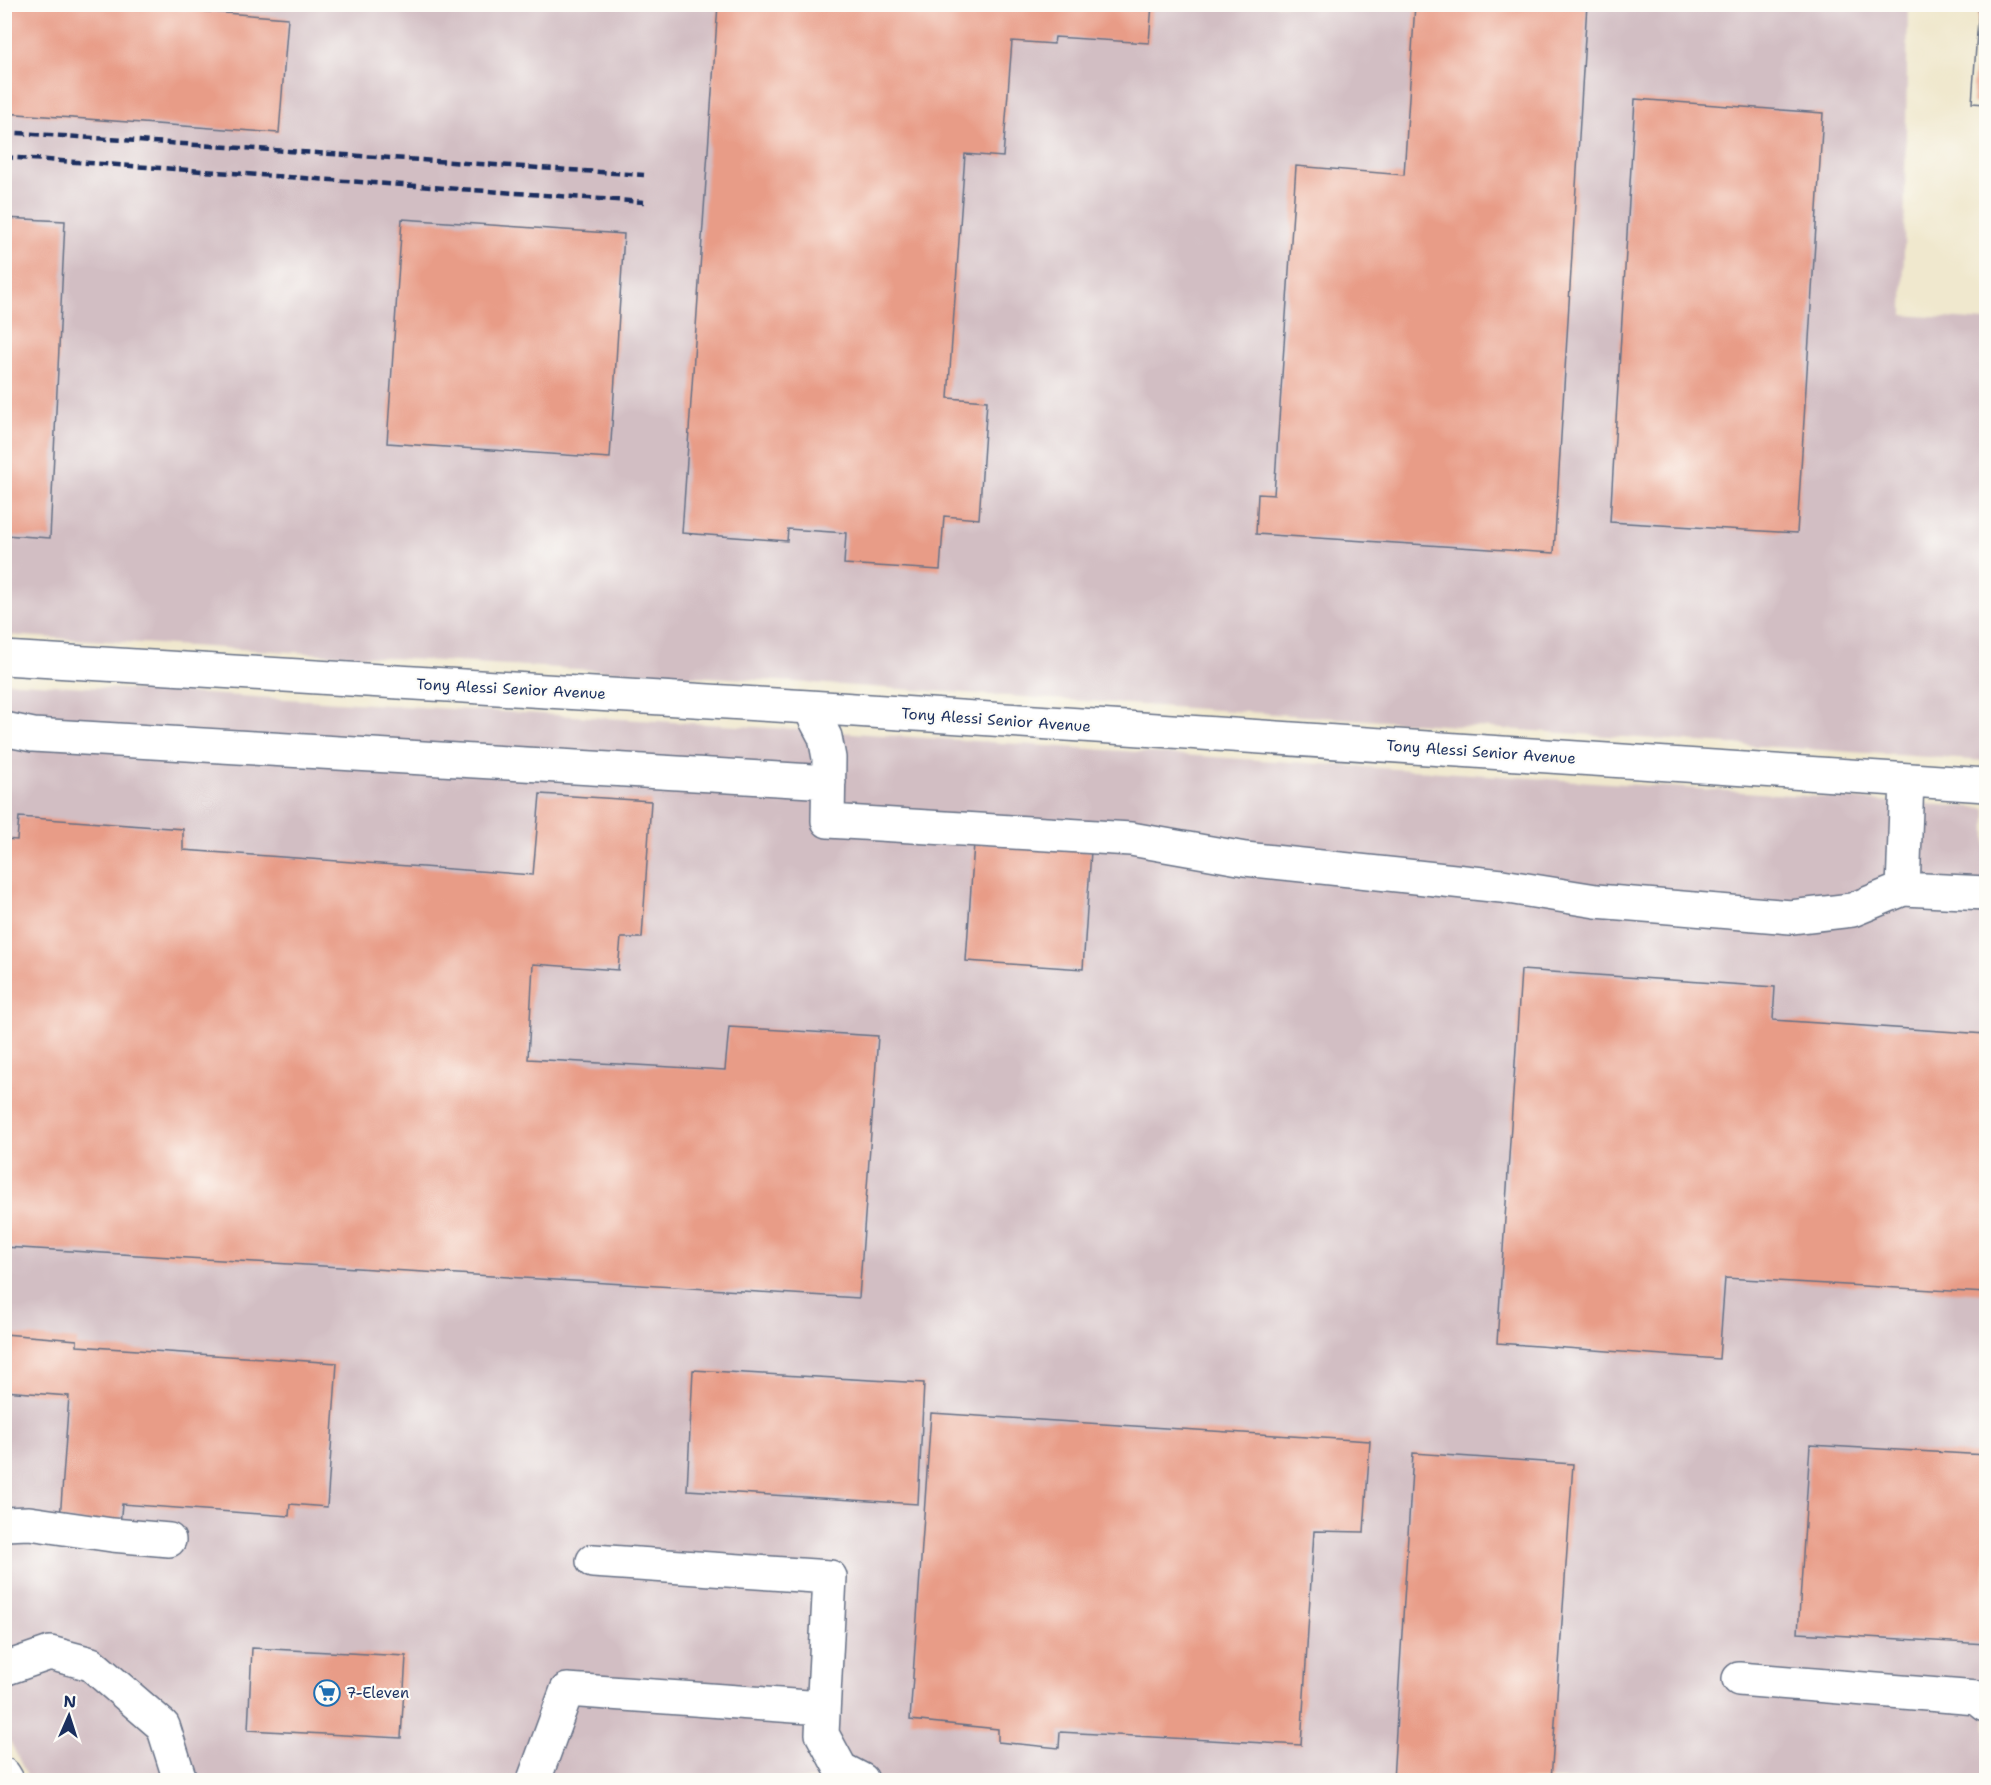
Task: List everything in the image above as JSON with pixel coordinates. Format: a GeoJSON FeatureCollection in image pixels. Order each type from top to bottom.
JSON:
{"type":"FeatureCollection","features":[{"type":"Feature","properties":{"kind":"street","name":"Tony Alessi Senior Avenue"},"geometry":{"type":"LineString","coordinates":[[4,658],[808,706],[1986,785]]}},
{"type":"Feature","properties":{"kind":"street"},"geometry":{"type":"LineString","coordinates":[[808,706],[825,737],[829,758],[828,821],[1131,839],[1245,859],[1502,886],[1596,901],[1791,917],[1852,910],[1903,889],[1986,894]]}},
{"type":"Feature","properties":{"kind":"street"},"geometry":{"type":"LineString","coordinates":[[4,729],[33,735],[828,782]]}},
{"type":"Feature","properties":{"kind":"street"},"geometry":{"type":"LineString","coordinates":[[1903,889],[1907,780]]}},
{"type":"Feature","properties":{"kind":"street"},"geometry":{"type":"LineString","coordinates":[[4,1524],[29,1523],[112,1535],[170,1540]]}},
{"type":"Feature","properties":{"kind":"street"},"geometry":{"type":"LineString","coordinates":[[593,1561],[830,1577],[822,1734],[841,1769],[862,1780]]}},
{"type":"Feature","properties":{"kind":"street"},"geometry":{"type":"LineString","coordinates":[[4,1669],[50,1653],[91,1664],[163,1726],[180,1780]]}},
{"type":"Feature","properties":{"kind":"street"},"geometry":{"type":"LineString","coordinates":[[1739,1679],[1977,1698],[1986,1705]]}},
{"type":"Feature","properties":{"kind":"street"},"geometry":{"type":"LineString","coordinates":[[534,1780],[567,1690],[823,1708]]}},
{"type":"Feature","properties":{"kind":"street"},"geometry":{"type":"LineString","coordinates":[[4,1775],[7,1780]]}},
{"type":"Feature","properties":{"kind":"shaded area"},"geometry":{"type":"Polygon","coordinates":[[[4,5],[1908,5],[1903,315],[1986,321],[1986,761],[810,683],[5,635],[4,5]]]}},
{"type":"Feature","properties":{"kind":"shaded area"},"geometry":{"type":"Polygon","coordinates":[[[4,682],[807,730],[1986,808],[1986,1780],[29,1780],[4,1729],[4,682]]]}},
{"type":"Feature","properties":{"kind":"building"},"geometry":{"type":"Polygon","coordinates":[[[4,4],[111,4],[288,18],[279,133],[4,113],[4,4]]]}},
{"type":"Feature","properties":{"kind":"building"},"geometry":{"type":"Polygon","coordinates":[[[718,4],[1152,4],[1149,43],[1055,37],[1054,44],[1012,41],[1003,157],[965,154],[948,398],[987,401],[979,519],[944,516],[940,570],[844,564],[846,533],[788,529],[787,541],[682,533],[718,4]]]}},
{"type":"Feature","properties":{"kind":"building"},"geometry":{"type":"Polygon","coordinates":[[[1415,4],[1587,4],[1554,553],[1256,534],[1258,494],[1274,495],[1296,166],[1404,175],[1415,4]]]}},
{"type":"Feature","properties":{"kind":"building"},"geometry":{"type":"Polygon","coordinates":[[[1979,4],[1986,4],[1986,104],[1972,103],[1979,4]]]}},
{"type":"Feature","properties":{"kind":"building"},"geometry":{"type":"Polygon","coordinates":[[[1635,99],[1823,113],[1797,533],[1610,522],[1635,99]]]}},
{"type":"Feature","properties":{"kind":"building"},"geometry":{"type":"Polygon","coordinates":[[[4,218],[65,221],[50,538],[4,535],[4,218]]]}},
{"type":"Feature","properties":{"kind":"building"},"geometry":{"type":"Polygon","coordinates":[[[402,219],[624,234],[610,458],[387,443],[402,219]]]}},
{"type":"Feature","properties":{"kind":"building"},"geometry":{"type":"Polygon","coordinates":[[[540,794],[651,801],[642,938],[621,938],[618,970],[533,964],[528,1059],[725,1070],[729,1027],[878,1036],[859,1298],[4,1247],[4,839],[17,840],[19,817],[183,829],[183,850],[533,875],[540,794]]]}},
{"type":"Feature","properties":{"kind":"building"},"geometry":{"type":"Polygon","coordinates":[[[974,843],[1091,851],[1083,969],[966,961],[974,843]]]}},
{"type":"Feature","properties":{"kind":"building"},"geometry":{"type":"Polygon","coordinates":[[[1521,970],[1775,987],[1773,1020],[1986,1034],[1986,1293],[1725,1278],[1719,1359],[1497,1343],[1521,970]]]}},
{"type":"Feature","properties":{"kind":"building"},"geometry":{"type":"Polygon","coordinates":[[[4,1334],[77,1340],[77,1346],[337,1363],[327,1507],[290,1504],[289,1516],[122,1504],[120,1525],[60,1519],[69,1396],[4,1391],[4,1334]]]}},
{"type":"Feature","properties":{"kind":"building"},"geometry":{"type":"Polygon","coordinates":[[[693,1370],[924,1383],[918,1504],[687,1490],[693,1370]]]}},
{"type":"Feature","properties":{"kind":"building"},"geometry":{"type":"Polygon","coordinates":[[[931,1413],[1370,1441],[1364,1532],[1314,1531],[1301,1745],[1060,1732],[1059,1748],[998,1742],[998,1729],[910,1720],[931,1413]]]}},
{"type":"Feature","properties":{"kind":"building"},"geometry":{"type":"Polygon","coordinates":[[[1810,1445],[1986,1455],[1986,1644],[1798,1633],[1810,1445]]]}},
{"type":"Feature","properties":{"kind":"building"},"geometry":{"type":"Polygon","coordinates":[[[1413,1453],[1573,1464],[1551,1780],[1393,1780],[1413,1453]]]}},
{"type":"Feature","properties":{"kind":"building","name":"7-Eleven"},"geometry":{"type":"Polygon","coordinates":[[[252,1648],[406,1656],[401,1738],[248,1730],[252,1648]]]}},
{"type":"Feature","properties":{"kind":"railway"},"geometry":{"type":"LineString","coordinates":[[4,132],[644,175]]}},
{"type":"Feature","properties":{"kind":"railway"},"geometry":{"type":"LineString","coordinates":[[4,157],[644,202]]}},
{"type":"Feature","properties":{"kind":"place","name":"7-Eleven"},"geometry":{"type":"Point","coordinates":[327,1693]}}]}
